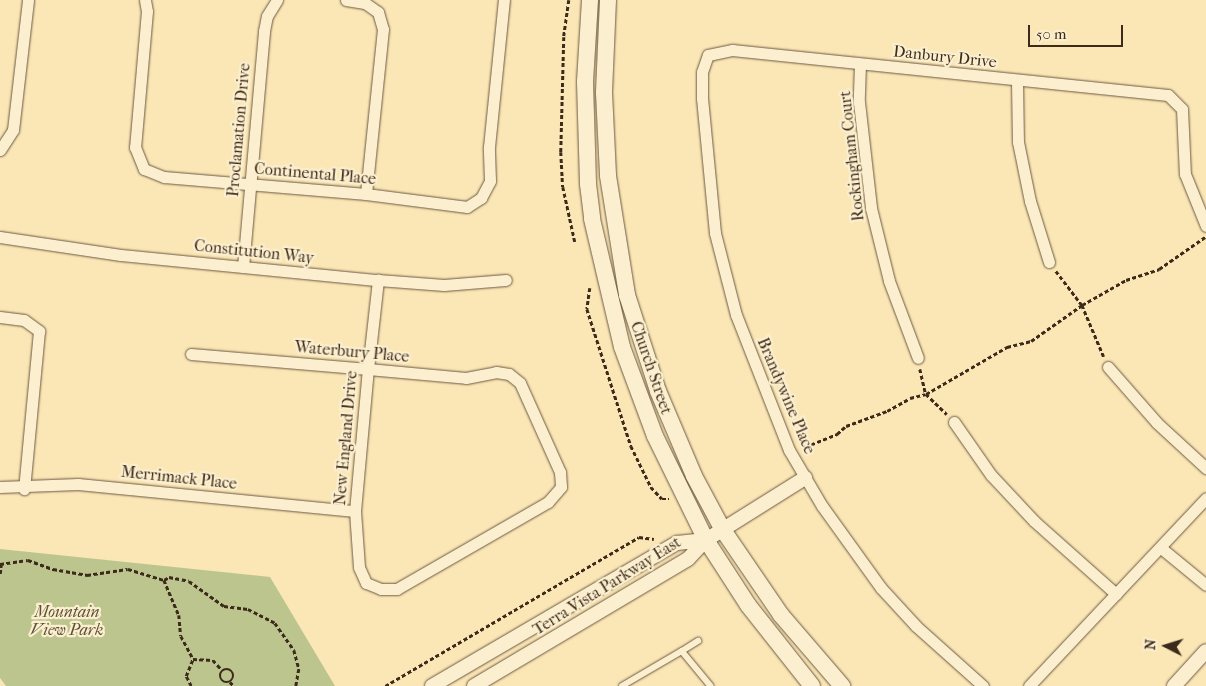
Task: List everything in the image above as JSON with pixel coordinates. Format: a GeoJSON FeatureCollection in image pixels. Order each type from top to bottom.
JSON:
{"type":"FeatureCollection","features":[{"type":"Feature","properties":{"kind":"main road","name":"Church Street"},"geometry":{"type":"LineString","coordinates":[[590,0],[585,130],[592,219],[622,347],[666,460],[706,540],[748,605],[812,686]]}},
{"type":"Feature","properties":{"kind":"main road","name":"Church Street"},"geometry":{"type":"LineString","coordinates":[[608,0],[604,93],[607,158],[627,295],[673,430],[723,530],[781,615],[842,686]]}},
{"type":"Feature","properties":{"kind":"street"},"geometry":{"type":"LineString","coordinates":[[1,150],[13,130],[28,0]]}},
{"type":"Feature","properties":{"kind":"street","name":"Continental Place"},"geometry":{"type":"LineString","coordinates":[[145,0],[147,11],[135,146],[144,169],[164,177],[366,194],[467,207],[481,198],[490,181],[489,147],[504,0]]}},
{"type":"Feature","properties":{"kind":"street","name":"Proclamation Drive"},"geometry":{"type":"LineString","coordinates":[[243,267],[264,31],[267,16],[277,0]]}},
{"type":"Feature","properties":{"kind":"street"},"geometry":{"type":"LineString","coordinates":[[346,0],[365,3],[378,12],[383,29],[366,194]]}},
{"type":"Feature","properties":{"kind":"street","name":"Danbury Drive"},"geometry":{"type":"LineString","coordinates":[[708,55],[732,50],[1017,81],[1156,92],[1177,101],[1182,109],[1185,174],[1206,226]]}},
{"type":"Feature","properties":{"kind":"street","name":"Brandywine Place"},"geometry":{"type":"LineString","coordinates":[[708,55],[702,72],[702,98],[715,233],[736,315],[768,401],[805,478],[881,588],[916,626],[983,686]]}},
{"type":"Feature","properties":{"kind":"street","name":"Rockingham Court"},"geometry":{"type":"LineString","coordinates":[[860,64],[859,102],[871,208],[889,281],[918,358]]}},
{"type":"Feature","properties":{"kind":"street"},"geometry":{"type":"LineString","coordinates":[[1017,81],[1018,142],[1030,201],[1049,262]]}},
{"type":"Feature","properties":{"kind":"street","name":"Constitution Way"},"geometry":{"type":"LineString","coordinates":[[0,237],[121,255],[378,280],[444,285],[506,280]]}},
{"type":"Feature","properties":{"kind":"street","name":"New England Drive"},"geometry":{"type":"LineString","coordinates":[[378,280],[355,511],[359,567],[366,583],[381,589]]}},
{"type":"Feature","properties":{"kind":"street"},"geometry":{"type":"LineString","coordinates":[[0,317],[24,320],[39,331],[24,489]]}},
{"type":"Feature","properties":{"kind":"street","name":"Waterbury Place"},"geometry":{"type":"LineString","coordinates":[[191,354],[466,378],[496,372],[509,374],[520,383],[560,472],[561,487],[548,502],[397,588],[381,589]]}},
{"type":"Feature","properties":{"kind":"street"},"geometry":{"type":"LineString","coordinates":[[1108,367],[1157,423],[1206,468]]}},
{"type":"Feature","properties":{"kind":"street"},"geometry":{"type":"LineString","coordinates":[[954,422],[992,475],[1034,521],[1116,594]]}},
{"type":"Feature","properties":{"kind":"street","name":"Terra Vista Parkway East"},"geometry":{"type":"LineString","coordinates":[[474,686],[680,564],[706,540],[805,478]]}},
{"type":"Feature","properties":{"kind":"street","name":"Merrimack Place"},"geometry":{"type":"LineString","coordinates":[[0,488],[24,489],[78,484],[355,511]]}},
{"type":"Feature","properties":{"kind":"street"},"geometry":{"type":"LineString","coordinates":[[1029,686],[1161,548],[1206,498]]}},
{"type":"Feature","properties":{"kind":"street"},"geometry":{"type":"LineString","coordinates":[[432,686],[677,543],[706,540]]}},
{"type":"Feature","properties":{"kind":"street"},"geometry":{"type":"LineString","coordinates":[[1161,548],[1206,585]]}},
{"type":"Feature","properties":{"kind":"street"},"geometry":{"type":"LineString","coordinates":[[1174,686],[1206,651]]}},
{"type":"Feature","properties":{"kind":"lane"},"geometry":{"type":"LineString","coordinates":[[622,686],[698,641]]}},
{"type":"Feature","properties":{"kind":"lane"},"geometry":{"type":"LineString","coordinates":[[682,651],[711,686]]}},
{"type":"Feature","properties":{"kind":"path"},"geometry":{"type":"LineString","coordinates":[[569,0],[564,37],[561,152],[564,187],[575,242]]}},
{"type":"Feature","properties":{"kind":"path"},"geometry":{"type":"LineString","coordinates":[[805,447],[837,434],[846,426],[887,412],[910,398],[926,394],[984,358],[1007,347],[1031,341],[1082,305],[1126,280],[1159,269],[1206,236]]}},
{"type":"Feature","properties":{"kind":"path"},"geometry":{"type":"LineString","coordinates":[[1049,262],[1082,305],[1108,367]]}},
{"type":"Feature","properties":{"kind":"path"},"geometry":{"type":"LineString","coordinates":[[590,288],[587,309],[632,446],[651,487],[662,498],[669,499]]}},
{"type":"Feature","properties":{"kind":"path"},"geometry":{"type":"LineString","coordinates":[[918,358],[926,394],[954,422]]}},
{"type":"Feature","properties":{"kind":"path"},"geometry":{"type":"LineString","coordinates":[[385,686],[639,537],[654,539]]}},
{"type":"Feature","properties":{"kind":"path"},"geometry":{"type":"LineString","coordinates":[[0,574],[0,564],[28,560],[53,570],[87,575],[128,569],[164,580],[169,577],[189,581],[224,606],[248,609],[275,623],[289,639],[294,650],[299,668],[296,686]]}},
{"type":"Feature","properties":{"kind":"path"},"geometry":{"type":"LineString","coordinates":[[164,580],[179,615],[181,636],[193,659],[186,676],[191,686]]}},
{"type":"Feature","properties":{"kind":"path"},"geometry":{"type":"LineString","coordinates":[[193,659],[213,660],[222,670],[233,672],[230,682]]}},
{"type":"Feature","properties":{"kind":"path"},"geometry":{"type":"LineString","coordinates":[[222,670],[221,681],[230,682],[234,686]]}},
{"type":"Feature","properties":{"kind":"green space","name":"Mountain View Park"},"geometry":{"type":"Polygon","coordinates":[[[0,549],[270,577],[335,686],[6,686],[0,678],[0,549]]]}}]}
